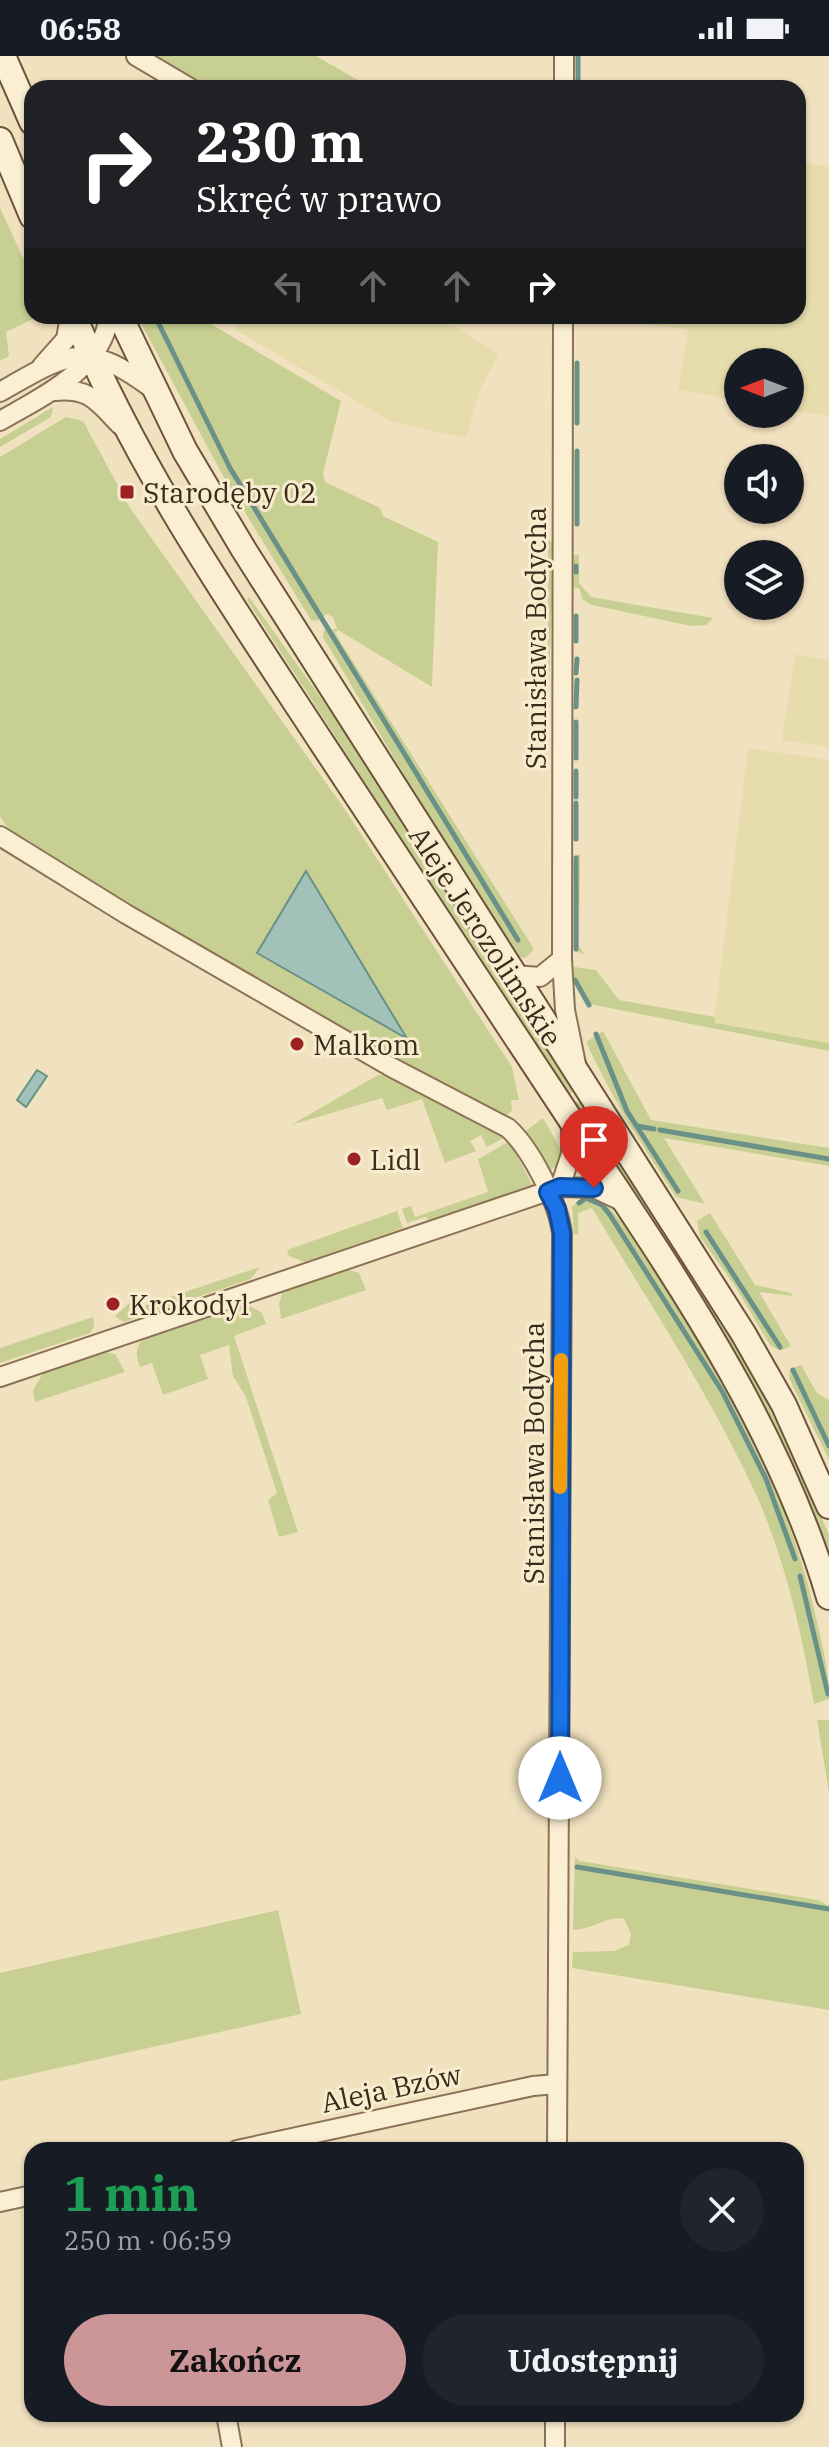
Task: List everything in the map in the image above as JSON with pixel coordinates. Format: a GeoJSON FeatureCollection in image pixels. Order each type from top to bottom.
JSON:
{"type":"FeatureCollection","features":[{"type":"Feature","properties":{"kind":"main road"},"geometry":{"type":"LineString","coordinates":[[3,56],[24,104]]}},
{"type":"Feature","properties":{"kind":"main road"},"geometry":{"type":"LineString","coordinates":[[0,140],[24,197]]}},
{"type":"Feature","properties":{"kind":"main road","name":"Aleje Jerozolimskie"},"geometry":{"type":"LineString","coordinates":[[76,324],[125,431],[177,524],[626,1203],[761,1423],[800,1510],[829,1597]]}},
{"type":"Feature","properties":{"kind":"main road","name":"Aleje Jerozolimskie"},"geometry":{"type":"LineString","coordinates":[[124,324],[154,390],[244,550],[765,1371],[801,1440],[829,1506]]}},
{"type":"Feature","properties":{"kind":"street"},"geometry":{"type":"LineString","coordinates":[[136,56],[176,80]]}},
{"type":"Feature","properties":{"kind":"street"},"geometry":{"type":"LineString","coordinates":[[564,56],[564,80]]}},
{"type":"Feature","properties":{"kind":"street"},"geometry":{"type":"LineString","coordinates":[[40,369],[66,339],[70,324]]}},
{"type":"Feature","properties":{"kind":"street"},"geometry":{"type":"LineString","coordinates":[[0,421],[65,383],[90,356],[108,324]]}},
{"type":"Feature","properties":{"kind":"street","name":"Stanisława Bodycha"},"geometry":{"type":"LineString","coordinates":[[563,324],[562,959],[565,1010],[580,1078]]}},
{"type":"Feature","properties":{"kind":"street"},"geometry":{"type":"LineString","coordinates":[[0,392],[40,369],[77,355],[123,366],[154,390]]}},
{"type":"Feature","properties":{"kind":"street"},"geometry":{"type":"LineString","coordinates":[[52,391],[75,389],[93,397],[125,431]]}},
{"type":"Feature","properties":{"kind":"street","name":"Stanisława Bodycha"},"geometry":{"type":"LineString","coordinates":[[0,836],[126,914],[391,1067],[508,1128],[554,1189],[562,1233],[557,2142]]}},
{"type":"Feature","properties":{"kind":"street"},"geometry":{"type":"LineString","coordinates":[[514,975],[540,977],[562,959]]}},
{"type":"Feature","properties":{"kind":"street"},"geometry":{"type":"LineString","coordinates":[[554,1189],[571,1154],[571,1120]]}},
{"type":"Feature","properties":{"kind":"street"},"geometry":{"type":"LineString","coordinates":[[0,1377],[554,1189],[594,1188],[626,1203]]}},
{"type":"Feature","properties":{"kind":"street","name":"Aleja Bzów"},"geometry":{"type":"LineString","coordinates":[[274,2142],[533,2086],[557,2084]]}},
{"type":"Feature","properties":{"kind":"street"},"geometry":{"type":"LineString","coordinates":[[0,2202],[24,2197]]}},
{"type":"Feature","properties":{"kind":"street"},"geometry":{"type":"LineString","coordinates":[[227,2422],[232,2447]]}},
{"type":"Feature","properties":{"kind":"street"},"geometry":{"type":"LineString","coordinates":[[555,2422],[555,2447]]}},
{"type":"Feature","properties":{"kind":"shaded area"},"geometry":{"type":"Polygon","coordinates":[[[806,163],[829,167],[829,416],[804,412],[804,348],[724,348],[724,398],[678,390],[688,329],[639,324],[806,324],[806,163]]]}},
{"type":"Feature","properties":{"kind":"shaded area"},"geometry":{"type":"Polygon","coordinates":[[[237,324],[451,324],[499,354],[481,388],[466,438],[392,422],[234,329],[237,324]]]}},
{"type":"Feature","properties":{"kind":"shaded area"},"geometry":{"type":"Polygon","coordinates":[[[795,654],[829,660],[829,747],[782,740],[795,654]]]}},
{"type":"Feature","properties":{"kind":"shaded area"},"geometry":{"type":"Polygon","coordinates":[[[748,748],[829,760],[829,1043],[714,1023],[748,748]]]}},
{"type":"Feature","properties":{"kind":"green space"},"geometry":{"type":"Polygon","coordinates":[[[143,56],[316,56],[358,80],[184,80],[143,56]]]}},
{"type":"Feature","properties":{"kind":"green space"},"geometry":{"type":"Polygon","coordinates":[[[0,208],[24,260],[24,323],[6,332],[9,356],[0,361],[0,208]]]}},
{"type":"Feature","properties":{"kind":"green space"},"geometry":{"type":"Polygon","coordinates":[[[141,324],[211,324],[341,401],[323,473],[325,482],[380,508],[383,516],[438,542],[432,687],[338,630],[335,633],[534,949],[525,958],[516,956],[461,872],[323,637],[324,630],[337,629],[333,617],[327,614],[316,621],[311,620],[227,483],[141,324]]]}},
{"type":"Feature","properties":{"kind":"green space"},"geometry":{"type":"Polygon","coordinates":[[[53,407],[51,417],[0,447],[0,439],[53,407]]]}},
{"type":"Feature","properties":{"kind":"green space"},"geometry":{"type":"Polygon","coordinates":[[[66,417],[83,421],[130,508],[346,811],[512,1067],[519,1100],[511,1100],[512,1110],[506,1117],[395,1061],[13,837],[0,816],[0,457],[66,417]]]}},
{"type":"Feature","properties":{"kind":"green space"},"geometry":{"type":"Polygon","coordinates":[[[548,540],[554,544],[548,711],[548,540]]]}},
{"type":"Feature","properties":{"kind":"green space"},"geometry":{"type":"Polygon","coordinates":[[[574,555],[579,555],[579,583],[591,597],[713,618],[706,625],[691,626],[592,605],[582,599],[580,589],[574,587],[574,555]]]}},
{"type":"Feature","properties":{"kind":"green space"},"geometry":{"type":"Polygon","coordinates":[[[249,597],[371,768],[577,1089],[567,1095],[247,600],[249,597]]]}},
{"type":"Feature","properties":{"kind":"green space"},"geometry":{"type":"Polygon","coordinates":[[[580,854],[579,946],[584,954],[574,951],[574,856],[580,854]]]}},
{"type":"Feature","properties":{"kind":"green space"},"geometry":{"type":"Polygon","coordinates":[[[574,967],[596,970],[619,1000],[715,1017],[715,1023],[829,1043],[829,1051],[589,1004],[574,981],[574,967]]]}},
{"type":"Feature","properties":{"kind":"green space"},"geometry":{"type":"Polygon","coordinates":[[[603,1031],[651,1120],[829,1148],[829,1166],[664,1138],[705,1204],[676,1197],[616,1102],[586,1042],[603,1031]]]}},
{"type":"Feature","properties":{"kind":"green space"},"geometry":{"type":"Polygon","coordinates":[[[378,1075],[395,1076],[507,1136],[487,1147],[481,1135],[470,1141],[476,1151],[445,1163],[422,1099],[387,1110],[382,1098],[291,1125],[378,1075]]]}},
{"type":"Feature","properties":{"kind":"green space"},"geometry":{"type":"Polygon","coordinates":[[[582,1099],[724,1322],[779,1417],[829,1535],[829,1566],[792,1472],[749,1381],[573,1104],[582,1099]]]}},
{"type":"Feature","properties":{"kind":"green space"},"geometry":{"type":"Polygon","coordinates":[[[543,1118],[561,1150],[557,1165],[544,1175],[522,1134],[543,1118]]]}},
{"type":"Feature","properties":{"kind":"green space"},"geometry":{"type":"Polygon","coordinates":[[[510,1141],[532,1185],[428,1220],[426,1217],[407,1223],[402,1209],[411,1206],[415,1217],[488,1192],[478,1159],[510,1141]]]}},
{"type":"Feature","properties":{"kind":"green space"},"geometry":{"type":"Polygon","coordinates":[[[584,1195],[601,1199],[623,1223],[682,1315],[760,1456],[800,1556],[824,1654],[829,1699],[814,1704],[798,1626],[777,1548],[758,1499],[721,1424],[592,1208],[578,1213],[578,1235],[574,1234],[572,1207],[584,1195]]]}},
{"type":"Feature","properties":{"kind":"green space"},"geometry":{"type":"Polygon","coordinates":[[[397,1211],[403,1228],[305,1262],[289,1256],[287,1250],[397,1211]]]}},
{"type":"Feature","properties":{"kind":"green space"},"geometry":{"type":"Polygon","coordinates":[[[710,1213],[755,1285],[793,1296],[759,1292],[791,1346],[780,1351],[770,1345],[735,1286],[700,1237],[697,1221],[710,1213]]]}},
{"type":"Feature","properties":{"kind":"green space"},"geometry":{"type":"Polygon","coordinates":[[[260,1267],[251,1279],[124,1322],[115,1316],[136,1297],[140,1307],[260,1267]]]}},
{"type":"Feature","properties":{"kind":"green space"},"geometry":{"type":"Polygon","coordinates":[[[349,1270],[359,1273],[366,1290],[281,1319],[279,1303],[283,1291],[349,1270]]]}},
{"type":"Feature","properties":{"kind":"green space"},"geometry":{"type":"Polygon","coordinates":[[[246,1304],[262,1313],[266,1324],[234,1336],[298,1532],[279,1537],[268,1500],[277,1493],[246,1397],[233,1376],[229,1345],[200,1355],[208,1379],[163,1395],[152,1363],[140,1367],[137,1358],[139,1344],[145,1337],[246,1304]]]}},
{"type":"Feature","properties":{"kind":"green space"},"geometry":{"type":"Polygon","coordinates":[[[93,1317],[94,1326],[90,1333],[0,1363],[0,1348],[93,1317]]]}},
{"type":"Feature","properties":{"kind":"green space"},"geometry":{"type":"Polygon","coordinates":[[[101,1352],[115,1354],[125,1372],[35,1402],[33,1390],[43,1373],[101,1352]]]}},
{"type":"Feature","properties":{"kind":"green space"},"geometry":{"type":"Polygon","coordinates":[[[801,1365],[817,1393],[829,1400],[829,1460],[789,1378],[790,1369],[801,1365]]]}},
{"type":"Feature","properties":{"kind":"green space"},"geometry":{"type":"Polygon","coordinates":[[[817,1720],[829,1720],[829,1793],[817,1720]]]}},
{"type":"Feature","properties":{"kind":"green space"},"geometry":{"type":"Polygon","coordinates":[[[575,1857],[580,1861],[818,1900],[829,1906],[829,2010],[572,1968],[573,1952],[614,1951],[629,1945],[631,1934],[624,1919],[618,1918],[573,1930],[575,1857]]]}},
{"type":"Feature","properties":{"kind":"green space"},"geometry":{"type":"Polygon","coordinates":[[[278,1910],[301,2014],[0,2081],[0,1973],[278,1910]]]}},
{"type":"Feature","properties":{"kind":"water"},"geometry":{"type":"Polygon","coordinates":[[[306,871],[406,1037],[406,1038],[257,953],[306,871]]]}},
{"type":"Feature","properties":{"kind":"water"},"geometry":{"type":"Polygon","coordinates":[[[37,1070],[47,1076],[26,1107],[17,1100],[37,1070]]]}},
{"type":"Feature","properties":{"kind":"waterway"},"geometry":{"type":"LineString","coordinates":[[578,56],[578,80]]}},
{"type":"Feature","properties":{"kind":"waterway"},"geometry":{"type":"LineString","coordinates":[[159,324],[230,468],[518,940]]}},
{"type":"Feature","properties":{"kind":"waterway"},"geometry":{"type":"LineString","coordinates":[[577,363],[577,423]]}},
{"type":"Feature","properties":{"kind":"waterway"},"geometry":{"type":"LineString","coordinates":[[577,451],[577,524]]}},
{"type":"Feature","properties":{"kind":"waterway"},"geometry":{"type":"LineString","coordinates":[[576,566],[576,572]]}},
{"type":"Feature","properties":{"kind":"waterway"},"geometry":{"type":"LineString","coordinates":[[576,616],[576,641]]}},
{"type":"Feature","properties":{"kind":"waterway"},"geometry":{"type":"LineString","coordinates":[[576,673],[577,659]]}},
{"type":"Feature","properties":{"kind":"waterway"},"geometry":{"type":"LineString","coordinates":[[576,707],[577,680]]}},
{"type":"Feature","properties":{"kind":"waterway"},"geometry":{"type":"LineString","coordinates":[[576,722],[576,758]]}},
{"type":"Feature","properties":{"kind":"waterway"},"geometry":{"type":"LineString","coordinates":[[576,771],[576,797]]}},
{"type":"Feature","properties":{"kind":"waterway"},"geometry":{"type":"LineString","coordinates":[[576,803],[576,839]]}},
{"type":"Feature","properties":{"kind":"waterway"},"geometry":{"type":"LineString","coordinates":[[576,858],[576,949]]}},
{"type":"Feature","properties":{"kind":"waterway"},"geometry":{"type":"LineString","coordinates":[[575,980],[589,1005]]}},
{"type":"Feature","properties":{"kind":"waterway"},"geometry":{"type":"LineString","coordinates":[[596,1034],[627,1111],[678,1191]]}},
{"type":"Feature","properties":{"kind":"waterway"},"geometry":{"type":"LineString","coordinates":[[637,1126],[654,1129]]}},
{"type":"Feature","properties":{"kind":"waterway"},"geometry":{"type":"LineString","coordinates":[[660,1130],[829,1159]]}},
{"type":"Feature","properties":{"kind":"waterway"},"geometry":{"type":"LineString","coordinates":[[579,1203],[586,1198],[602,1205],[610,1215],[722,1391],[766,1479],[795,1559]]}},
{"type":"Feature","properties":{"kind":"waterway"},"geometry":{"type":"LineString","coordinates":[[706,1232],[780,1347]]}},
{"type":"Feature","properties":{"kind":"waterway"},"geometry":{"type":"LineString","coordinates":[[793,1370],[829,1446]]}},
{"type":"Feature","properties":{"kind":"waterway"},"geometry":{"type":"LineString","coordinates":[[800,1576],[828,1694]]}},
{"type":"Feature","properties":{"kind":"waterway"},"geometry":{"type":"LineString","coordinates":[[577,1867],[829,1909]]}},
{"type":"Feature","properties":{"kind":"slow traffic"},"geometry":{"type":"LineString","coordinates":[[560,1487],[561,1360]]}},
{"type":"Feature","properties":{"kind":"place","name":"Starodęby 02"},"geometry":{"type":"Point","coordinates":[127,492]}},
{"type":"Feature","properties":{"kind":"place","name":"Malkom"},"geometry":{"type":"Point","coordinates":[297,1044]}},
{"type":"Feature","properties":{"kind":"place","name":"Lidl"},"geometry":{"type":"Point","coordinates":[354,1159]}},
{"type":"Feature","properties":{"kind":"place","name":"Krokodyl"},"geometry":{"type":"Point","coordinates":[113,1304]}},
{"type":"Feature","properties":{"kind":"route"},"geometry":{"type":"LineString","coordinates":[[560,1778],[562,1233],[557,1209],[548,1192],[560,1187],[594,1188]]}}]}
